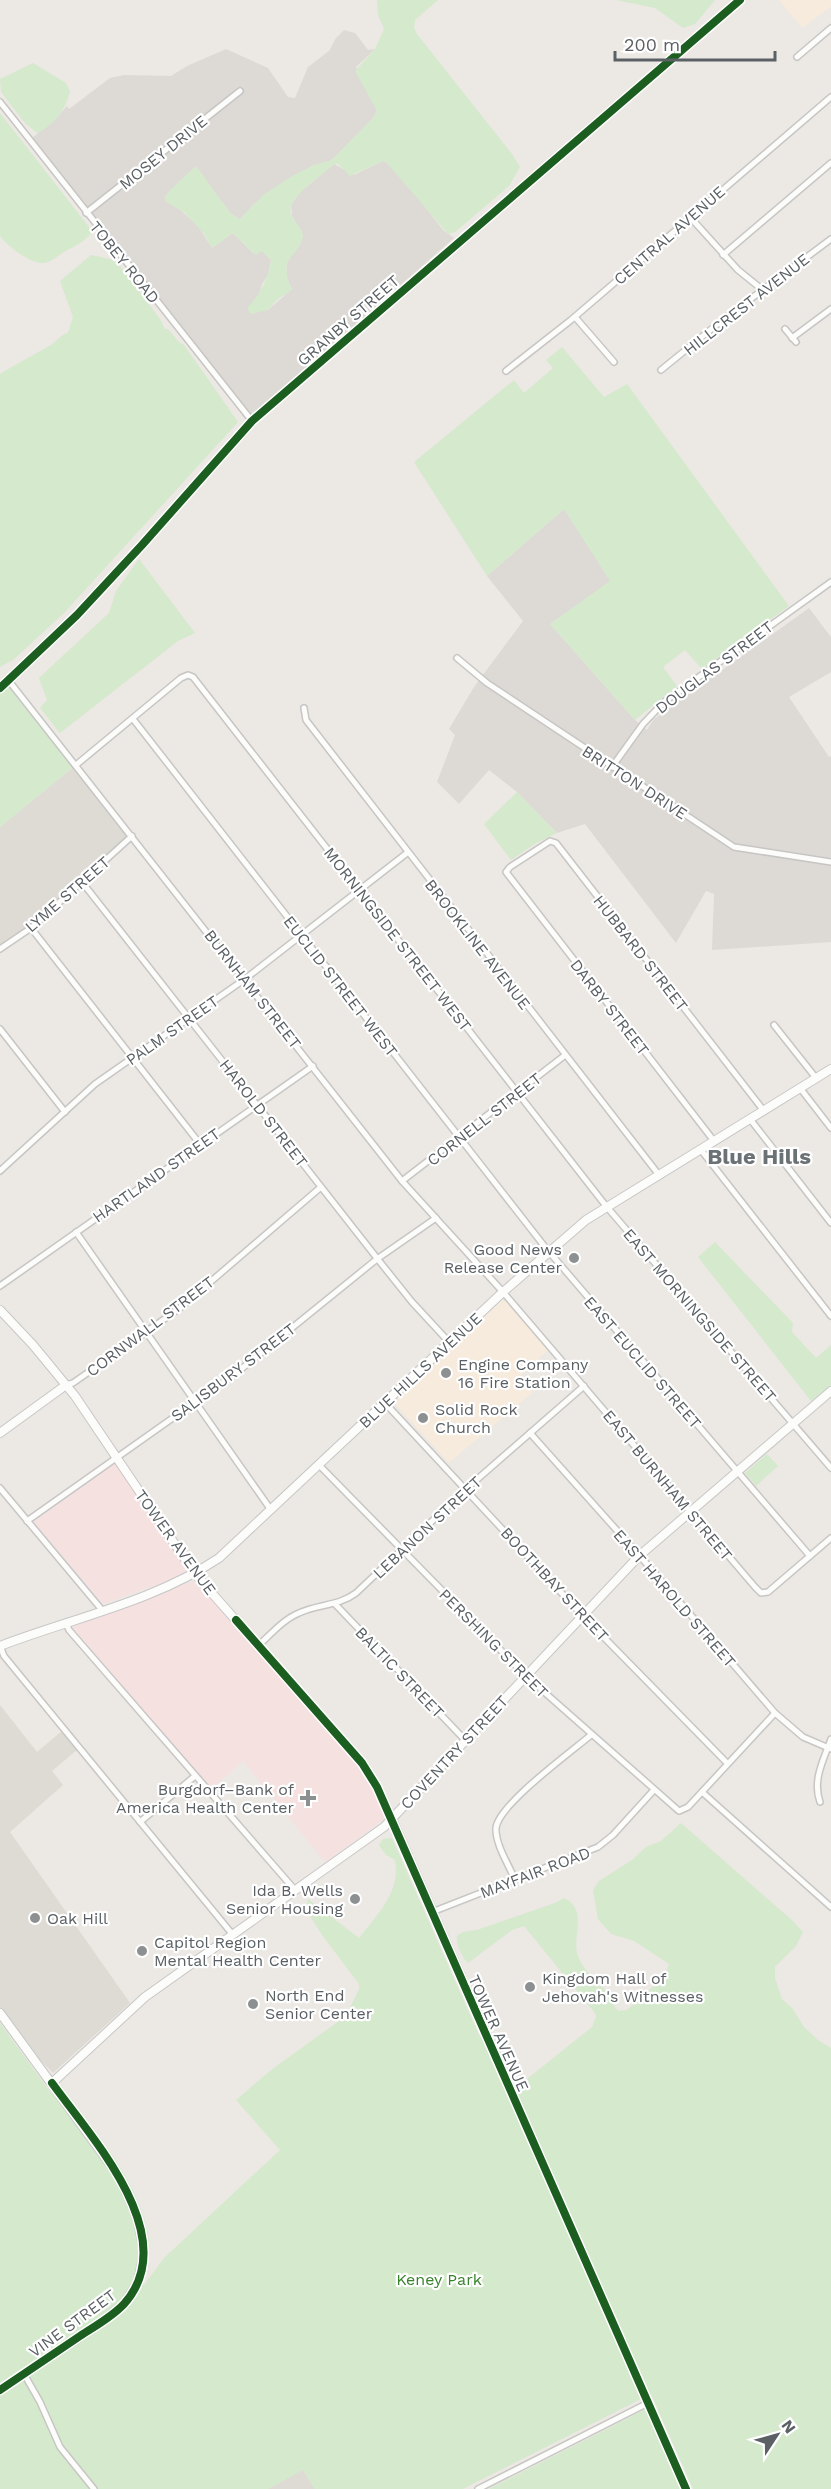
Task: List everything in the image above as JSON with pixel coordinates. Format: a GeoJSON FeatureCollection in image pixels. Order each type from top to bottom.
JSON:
{"type":"FeatureCollection","features":[{"type":"Feature","properties":{"kind":"main road","name":"GRANBY STREET"},"geometry":{"type":"LineString","coordinates":[[0,688],[77,615],[252,421],[740,0]]}},
{"type":"Feature","properties":{"kind":"main road","name":"BLUE HILLS AVENUE"},"geometry":{"type":"LineString","coordinates":[[0,1646],[162,1589],[195,1574],[226,1553],[503,1292],[606,1206],[831,1069]]}},
{"type":"Feature","properties":{"kind":"main road","name":"TOWER AVENUE"},"geometry":{"type":"LineString","coordinates":[[0,1310],[66,1385],[195,1574],[362,1763],[377,1787],[686,2489]]}},
{"type":"Feature","properties":{"kind":"main road","name":"CORNWALL STREET"},"geometry":{"type":"LineString","coordinates":[[0,1433],[66,1385]]}},
{"type":"Feature","properties":{"kind":"main road","name":"COVENTRY STREET"},"geometry":{"type":"LineString","coordinates":[[52,2083],[140,2001],[379,1831],[639,1556],[831,1391]]}},
{"type":"Feature","properties":{"kind":"main road","name":"VINE STREET"},"geometry":{"type":"LineString","coordinates":[[0,2013],[113,2168],[129,2198],[140,2228],[144,2252],[142,2271],[133,2292],[124,2304],[99,2324],[0,2390]]}},
{"type":"Feature","properties":{"kind":"street"},"geometry":{"type":"LineString","coordinates":[[797,57],[831,28]]}},
{"type":"Feature","properties":{"kind":"street","name":"MOSEY DRIVE"},"geometry":{"type":"LineString","coordinates":[[86,213],[240,90]]}},
{"type":"Feature","properties":{"kind":"street","name":"CENTRAL AVENUE"},"geometry":{"type":"LineString","coordinates":[[506,371],[575,317],[831,97]]}},
{"type":"Feature","properties":{"kind":"street","name":"TOBEY ROAD"},"geometry":{"type":"LineString","coordinates":[[0,102],[252,421]]}},
{"type":"Feature","properties":{"kind":"street"},"geometry":{"type":"LineString","coordinates":[[723,255],[831,163]]}},
{"type":"Feature","properties":{"kind":"street"},"geometry":{"type":"LineString","coordinates":[[690,217],[723,255],[764,291]]}},
{"type":"Feature","properties":{"kind":"street","name":"HILLCREST AVENUE"},"geometry":{"type":"LineString","coordinates":[[661,370],[726,317],[831,239]]}},
{"type":"Feature","properties":{"kind":"street"},"geometry":{"type":"LineString","coordinates":[[785,329],[794,340],[831,309]]}},
{"type":"Feature","properties":{"kind":"street"},"geometry":{"type":"LineString","coordinates":[[575,317],[614,362]]}},
{"type":"Feature","properties":{"kind":"street"},"geometry":{"type":"LineString","coordinates":[[602,360],[608,355]]}},
{"type":"Feature","properties":{"kind":"street","name":"DOUGLAS STREET"},"geometry":{"type":"LineString","coordinates":[[612,767],[643,724],[664,702],[831,582]]}},
{"type":"Feature","properties":{"kind":"street","name":"BRITTON DRIVE"},"geometry":{"type":"LineString","coordinates":[[458,658],[487,683],[734,846],[831,862]]}},
{"type":"Feature","properties":{"kind":"street","name":"MORNINGSIDE STREET WEST"},"geometry":{"type":"LineString","coordinates":[[133,719],[188,675],[195,680],[606,1206]]}},
{"type":"Feature","properties":{"kind":"street","name":"BURNHAM STREET"},"geometry":{"type":"LineString","coordinates":[[9,681],[402,1181],[503,1292]]}},
{"type":"Feature","properties":{"kind":"street","name":"BROOKLINE AVENUE"},"geometry":{"type":"LineString","coordinates":[[304,708],[306,720],[407,853],[659,1175]]}},
{"type":"Feature","properties":{"kind":"street"},"geometry":{"type":"LineString","coordinates":[[76,765],[133,719]]}},
{"type":"Feature","properties":{"kind":"street","name":"EUCLID STREET WEST"},"geometry":{"type":"LineString","coordinates":[[133,719],[549,1252]]}},
{"type":"Feature","properties":{"kind":"street","name":"LYME STREET"},"geometry":{"type":"LineString","coordinates":[[0,949],[30,928],[132,836]]}},
{"type":"Feature","properties":{"kind":"street","name":"HUBBARD STREET"},"geometry":{"type":"LineString","coordinates":[[506,872],[550,841],[556,843],[764,1111]]}},
{"type":"Feature","properties":{"kind":"street","name":"PALM STREET"},"geometry":{"type":"LineString","coordinates":[[0,1172],[95,1084],[245,979],[407,853]]}},
{"type":"Feature","properties":{"kind":"street","name":"DARBY STREET"},"geometry":{"type":"LineString","coordinates":[[506,872],[714,1141]]}},
{"type":"Feature","properties":{"kind":"street","name":"HAROLD STREET"},"geometry":{"type":"LineString","coordinates":[[82,882],[377,1259],[449,1342]]}},
{"type":"Feature","properties":{"kind":"street"},"geometry":{"type":"LineString","coordinates":[[30,928],[200,1144]]}},
{"type":"Feature","properties":{"kind":"street"},"geometry":{"type":"LineString","coordinates":[[774,1024],[816,1078]]}},
{"type":"Feature","properties":{"kind":"street"},"geometry":{"type":"LineString","coordinates":[[0,1029],[65,1112]]}},
{"type":"Feature","properties":{"kind":"street","name":"CORNELL STREET"},"geometry":{"type":"LineString","coordinates":[[402,1181],[564,1056]]}},
{"type":"Feature","properties":{"kind":"street","name":"HARTLAND STREET"},"geometry":{"type":"LineString","coordinates":[[0,1286],[313,1066]]}},
{"type":"Feature","properties":{"kind":"street"},"geometry":{"type":"LineString","coordinates":[[800,1088],[831,1128]]}},
{"type":"Feature","properties":{"kind":"street"},"geometry":{"type":"LineString","coordinates":[[750,1119],[831,1223]]}},
{"type":"Feature","properties":{"kind":"street"},"geometry":{"type":"LineString","coordinates":[[701,1150],[831,1316]]}},
{"type":"Feature","properties":{"kind":"street","name":"CORNWALL STREET"},"geometry":{"type":"LineString","coordinates":[[66,1385],[74,1383],[180,1308],[321,1188]]}},
{"type":"Feature","properties":{"kind":"street","name":"EAST MORNINGSIDE STREET"},"geometry":{"type":"LineString","coordinates":[[606,1206],[831,1468]]}},
{"type":"Feature","properties":{"kind":"street","name":"SALISBURY STREET"},"geometry":{"type":"LineString","coordinates":[[27,1521],[235,1374],[377,1259],[436,1218]]}},
{"type":"Feature","properties":{"kind":"street"},"geometry":{"type":"LineString","coordinates":[[76,1232],[272,1510]]}},
{"type":"Feature","properties":{"kind":"street","name":"EAST EUCLID STREET"},"geometry":{"type":"LineString","coordinates":[[549,1252],[810,1556]]}},
{"type":"Feature","properties":{"kind":"street","name":"EAST BURNHAM STREET"},"geometry":{"type":"LineString","coordinates":[[503,1292],[755,1587],[764,1593],[770,1590],[810,1556]]}},
{"type":"Feature","properties":{"kind":"street","name":"LEBANON STREET"},"geometry":{"type":"LineString","coordinates":[[259,1645],[293,1616],[335,1604],[356,1593],[466,1489],[584,1386]]}},
{"type":"Feature","properties":{"kind":"street","name":"BOOTHBAY STREET"},"geometry":{"type":"LineString","coordinates":[[386,1403],[583,1616],[727,1763]]}},
{"type":"Feature","properties":{"kind":"street","name":"EAST HAROLD STREET"},"geometry":{"type":"LineString","coordinates":[[530,1433],[775,1713],[803,1737],[829,1748]]}},
{"type":"Feature","properties":{"kind":"street","name":"PERSHING STREET"},"geometry":{"type":"LineString","coordinates":[[319,1465],[525,1676],[653,1791],[679,1811],[688,1808],[702,1792]]}},
{"type":"Feature","properties":{"kind":"street"},"geometry":{"type":"LineString","coordinates":[[0,1488],[102,1610]]}},
{"type":"Feature","properties":{"kind":"street"},"geometry":{"type":"LineString","coordinates":[[810,1556],[831,1538]]}},
{"type":"Feature","properties":{"kind":"street","name":"BALTIC STREET"},"geometry":{"type":"LineString","coordinates":[[335,1604],[465,1740]]}},
{"type":"Feature","properties":{"kind":"street"},"geometry":{"type":"LineString","coordinates":[[66,1623],[69,1630],[295,1890]]}},
{"type":"Feature","properties":{"kind":"street"},"geometry":{"type":"LineString","coordinates":[[0,1646],[4,1656],[233,1935]]}},
{"type":"Feature","properties":{"kind":"street"},"geometry":{"type":"LineString","coordinates":[[775,1713],[702,1792],[831,1907]]}},
{"type":"Feature","properties":{"kind":"street"},"geometry":{"type":"LineString","coordinates":[[515,1880],[498,1839],[496,1825],[499,1818],[511,1803],[591,1735]]}},
{"type":"Feature","properties":{"kind":"street"},"geometry":{"type":"LineString","coordinates":[[820,1802],[816,1787],[817,1779],[831,1739]]}},
{"type":"Feature","properties":{"kind":"street"},"geometry":{"type":"LineString","coordinates":[[140,1822],[195,1776]]}},
{"type":"Feature","properties":{"kind":"street","name":"MAYFAIR ROAD"},"geometry":{"type":"LineString","coordinates":[[432,1912],[591,1851],[605,1843],[653,1791]]}},
{"type":"Feature","properties":{"kind":"street"},"geometry":{"type":"LineString","coordinates":[[24,2374],[40,2402],[60,2447],[94,2489]]}},
{"type":"Feature","properties":{"kind":"street"},"geometry":{"type":"LineString","coordinates":[[478,2489],[648,2403]]}},
{"type":"Feature","properties":{"kind":"shaded area"},"geometry":{"type":"Polygon","coordinates":[[[779,0],[831,0],[831,7],[802,28],[779,0]]]}},
{"type":"Feature","properties":{"kind":"shaded area"},"geometry":{"type":"Polygon","coordinates":[[[344,30],[355,33],[368,50],[375,49],[356,67],[377,110],[374,117],[337,155],[329,162],[314,165],[299,173],[255,203],[240,219],[231,214],[195,167],[165,196],[198,226],[212,248],[233,233],[253,253],[262,251],[271,260],[268,275],[262,284],[258,299],[254,302],[257,311],[268,310],[292,289],[286,278],[287,263],[300,245],[303,235],[292,216],[291,205],[299,193],[334,164],[354,175],[383,161],[386,162],[402,177],[443,230],[454,238],[251,416],[32,138],[56,119],[67,106],[69,109],[110,78],[124,75],[171,76],[187,66],[226,49],[268,68],[288,97],[295,98],[308,67],[329,51],[336,38],[344,30]]]}},
{"type":"Feature","properties":{"kind":"shaded area"},"geometry":{"type":"Polygon","coordinates":[[[564,509],[611,581],[550,624],[635,720],[647,730],[654,719],[809,608],[831,637],[831,672],[789,697],[829,757],[831,756],[831,942],[712,950],[714,894],[706,891],[676,943],[585,824],[557,833],[517,792],[489,770],[459,804],[437,782],[455,735],[449,729],[474,687],[523,621],[487,576],[564,509]]]}},
{"type":"Feature","properties":{"kind":"shaded area"},"geometry":{"type":"Polygon","coordinates":[[[76,765],[132,836],[31,928],[0,949],[0,827],[76,765]]]}},
{"type":"Feature","properties":{"kind":"shaded area"},"geometry":{"type":"Polygon","coordinates":[[[502,1300],[507,1302],[548,1350],[520,1376],[533,1392],[449,1463],[394,1403],[502,1300]]]}},
{"type":"Feature","properties":{"kind":"shaded area"},"geometry":{"type":"Polygon","coordinates":[[[115,1463],[188,1569],[185,1573],[167,1581],[103,1604],[34,1522],[115,1463]]]}},
{"type":"Feature","properties":{"kind":"shaded area"},"geometry":{"type":"Polygon","coordinates":[[[196,1582],[352,1758],[373,1791],[384,1815],[383,1820],[325,1862],[243,1761],[211,1789],[72,1627],[196,1582]]]}},
{"type":"Feature","properties":{"kind":"shaded area","name":"Oak Hill"},"geometry":{"type":"Polygon","coordinates":[[[0,1705],[37,1752],[62,1731],[77,1750],[52,1771],[63,1785],[10,1832],[130,2003],[53,2073],[35,2055],[0,2007],[0,1705]]]}},
{"type":"Feature","properties":{"kind":"shaded area"},"geometry":{"type":"Polygon","coordinates":[[[301,2467],[315,2489],[265,2489],[301,2467]]]}},
{"type":"Feature","properties":{"kind":"green space"},"geometry":{"type":"Polygon","coordinates":[[[377,0],[438,0],[415,20],[414,28],[520,167],[509,186],[455,232],[448,234],[386,162],[383,161],[350,176],[338,164],[334,164],[299,194],[291,207],[291,214],[303,235],[297,250],[287,264],[286,270],[292,290],[278,299],[268,310],[251,314],[247,308],[263,286],[271,260],[262,251],[256,255],[253,253],[233,233],[212,248],[204,234],[185,213],[165,201],[165,196],[197,167],[231,214],[240,219],[263,195],[292,176],[314,165],[332,160],[374,117],[377,111],[355,71],[375,49],[384,29],[378,15],[377,0]]]}},
{"type":"Feature","properties":{"kind":"green space"},"geometry":{"type":"Polygon","coordinates":[[[616,0],[715,0],[695,24],[683,28],[655,8],[616,0]]]}},
{"type":"Feature","properties":{"kind":"green space"},"geometry":{"type":"Polygon","coordinates":[[[33,63],[66,83],[70,91],[59,116],[37,133],[25,123],[1,92],[0,79],[33,63]]]}},
{"type":"Feature","properties":{"kind":"green space"},"geometry":{"type":"Polygon","coordinates":[[[0,113],[89,227],[91,233],[82,242],[46,263],[38,263],[26,258],[0,236],[0,113]]]}},
{"type":"Feature","properties":{"kind":"green space"},"geometry":{"type":"Polygon","coordinates":[[[91,255],[117,262],[165,329],[168,329],[184,345],[238,422],[64,613],[13,660],[0,667],[0,374],[68,333],[73,317],[60,281],[91,255]]]}},
{"type":"Feature","properties":{"kind":"green space"},"geometry":{"type":"Polygon","coordinates":[[[562,347],[604,397],[627,384],[789,606],[702,669],[685,650],[663,667],[677,686],[635,720],[550,624],[610,581],[564,509],[487,576],[414,462],[514,380],[524,393],[553,368],[546,360],[562,347]]]}},
{"type":"Feature","properties":{"kind":"green space"},"geometry":{"type":"Polygon","coordinates":[[[139,559],[195,633],[178,641],[60,733],[40,708],[47,700],[39,678],[109,613],[116,591],[139,559]]]}},
{"type":"Feature","properties":{"kind":"green space"},"geometry":{"type":"Polygon","coordinates":[[[9,681],[76,765],[0,827],[0,688],[9,681]]]}},
{"type":"Feature","properties":{"kind":"green space"},"geometry":{"type":"Polygon","coordinates":[[[517,792],[557,833],[536,843],[511,860],[484,824],[517,792]]]}},
{"type":"Feature","properties":{"kind":"green space"},"geometry":{"type":"Polygon","coordinates":[[[715,1242],[793,1323],[792,1332],[816,1358],[831,1345],[831,1385],[811,1401],[698,1257],[715,1242]]]}},
{"type":"Feature","properties":{"kind":"green space"},"geometry":{"type":"Polygon","coordinates":[[[767,1454],[778,1466],[756,1486],[745,1473],[767,1454]]]}},
{"type":"Feature","properties":{"kind":"green space","name":"Keney Park"},"geometry":{"type":"Polygon","coordinates":[[[681,1823],[803,1932],[796,1946],[775,1967],[775,1978],[782,1999],[793,2009],[804,2027],[831,2048],[831,2489],[693,2489],[651,2394],[463,2489],[315,2489],[303,2470],[268,2489],[0,2489],[0,2023],[51,2093],[61,2085],[114,2158],[137,2198],[149,2240],[144,2285],[164,2258],[280,2150],[236,2100],[271,2070],[346,2016],[359,1989],[359,1984],[306,1910],[308,1899],[359,1938],[380,1912],[391,1893],[396,1872],[395,1860],[386,1855],[379,1845],[383,1839],[392,1838],[479,2035],[516,2080],[521,2076],[527,2079],[592,2027],[596,2017],[595,2013],[524,1926],[512,1930],[468,1963],[460,1951],[457,1936],[564,1898],[576,1909],[578,1916],[576,1949],[581,1962],[607,1992],[617,2009],[627,2010],[664,1977],[669,1964],[634,1941],[611,1934],[598,1919],[593,1890],[599,1881],[632,1860],[646,1847],[661,1841],[681,1823]]]}},
{"type":"Feature","properties":{"kind":"green space"},"geometry":{"type":"Polygon","coordinates":[[[646,2409],[680,2489],[489,2489],[646,2409]]]}},
{"type":"Feature","properties":{"kind":"cycle path"},"geometry":{"type":"LineString","coordinates":[[0,688],[77,615],[252,421],[740,0]]}},
{"type":"Feature","properties":{"kind":"cycle path"},"geometry":{"type":"LineString","coordinates":[[236,1620],[362,1763],[377,1787],[686,2489]]}},
{"type":"Feature","properties":{"kind":"cycle path"},"geometry":{"type":"LineString","coordinates":[[0,2390],[114,2313],[124,2304],[140,2277],[144,2249],[138,2219],[125,2189],[108,2159],[52,2083]]}},
{"type":"Feature","properties":{"kind":"place","name":"Good News Release Center"},"geometry":{"type":"Point","coordinates":[574,1258]}},
{"type":"Feature","properties":{"kind":"place","name":"Engine Company 16 Fire Station"},"geometry":{"type":"Point","coordinates":[446,1373]}},
{"type":"Feature","properties":{"kind":"place","name":"Solid Rock Church"},"geometry":{"type":"Point","coordinates":[423,1418]}},
{"type":"Feature","properties":{"kind":"place","name":"Burgdorf–Bank of America Health Center"},"geometry":{"type":"Point","coordinates":[308,1798]}},
{"type":"Feature","properties":{"kind":"place","name":"Ida B. Wells Senior Housing"},"geometry":{"type":"Point","coordinates":[355,1899]}},
{"type":"Feature","properties":{"kind":"place","name":"Oak Hill"},"geometry":{"type":"Point","coordinates":[35,1918]}},
{"type":"Feature","properties":{"kind":"place","name":"Capitol Region Mental Health Center"},"geometry":{"type":"Point","coordinates":[142,1951]}},
{"type":"Feature","properties":{"kind":"place","name":"Kingdom Hall of Jehovah's Witnesses"},"geometry":{"type":"Point","coordinates":[530,1987]}},
{"type":"Feature","properties":{"kind":"place","name":"North End Senior Center"},"geometry":{"type":"Point","coordinates":[253,2004]}},
{"type":"Feature","properties":{"kind":"district","name":"Blue Hills"},"geometry":{"type":"Point","coordinates":[759,1156]}}]}
